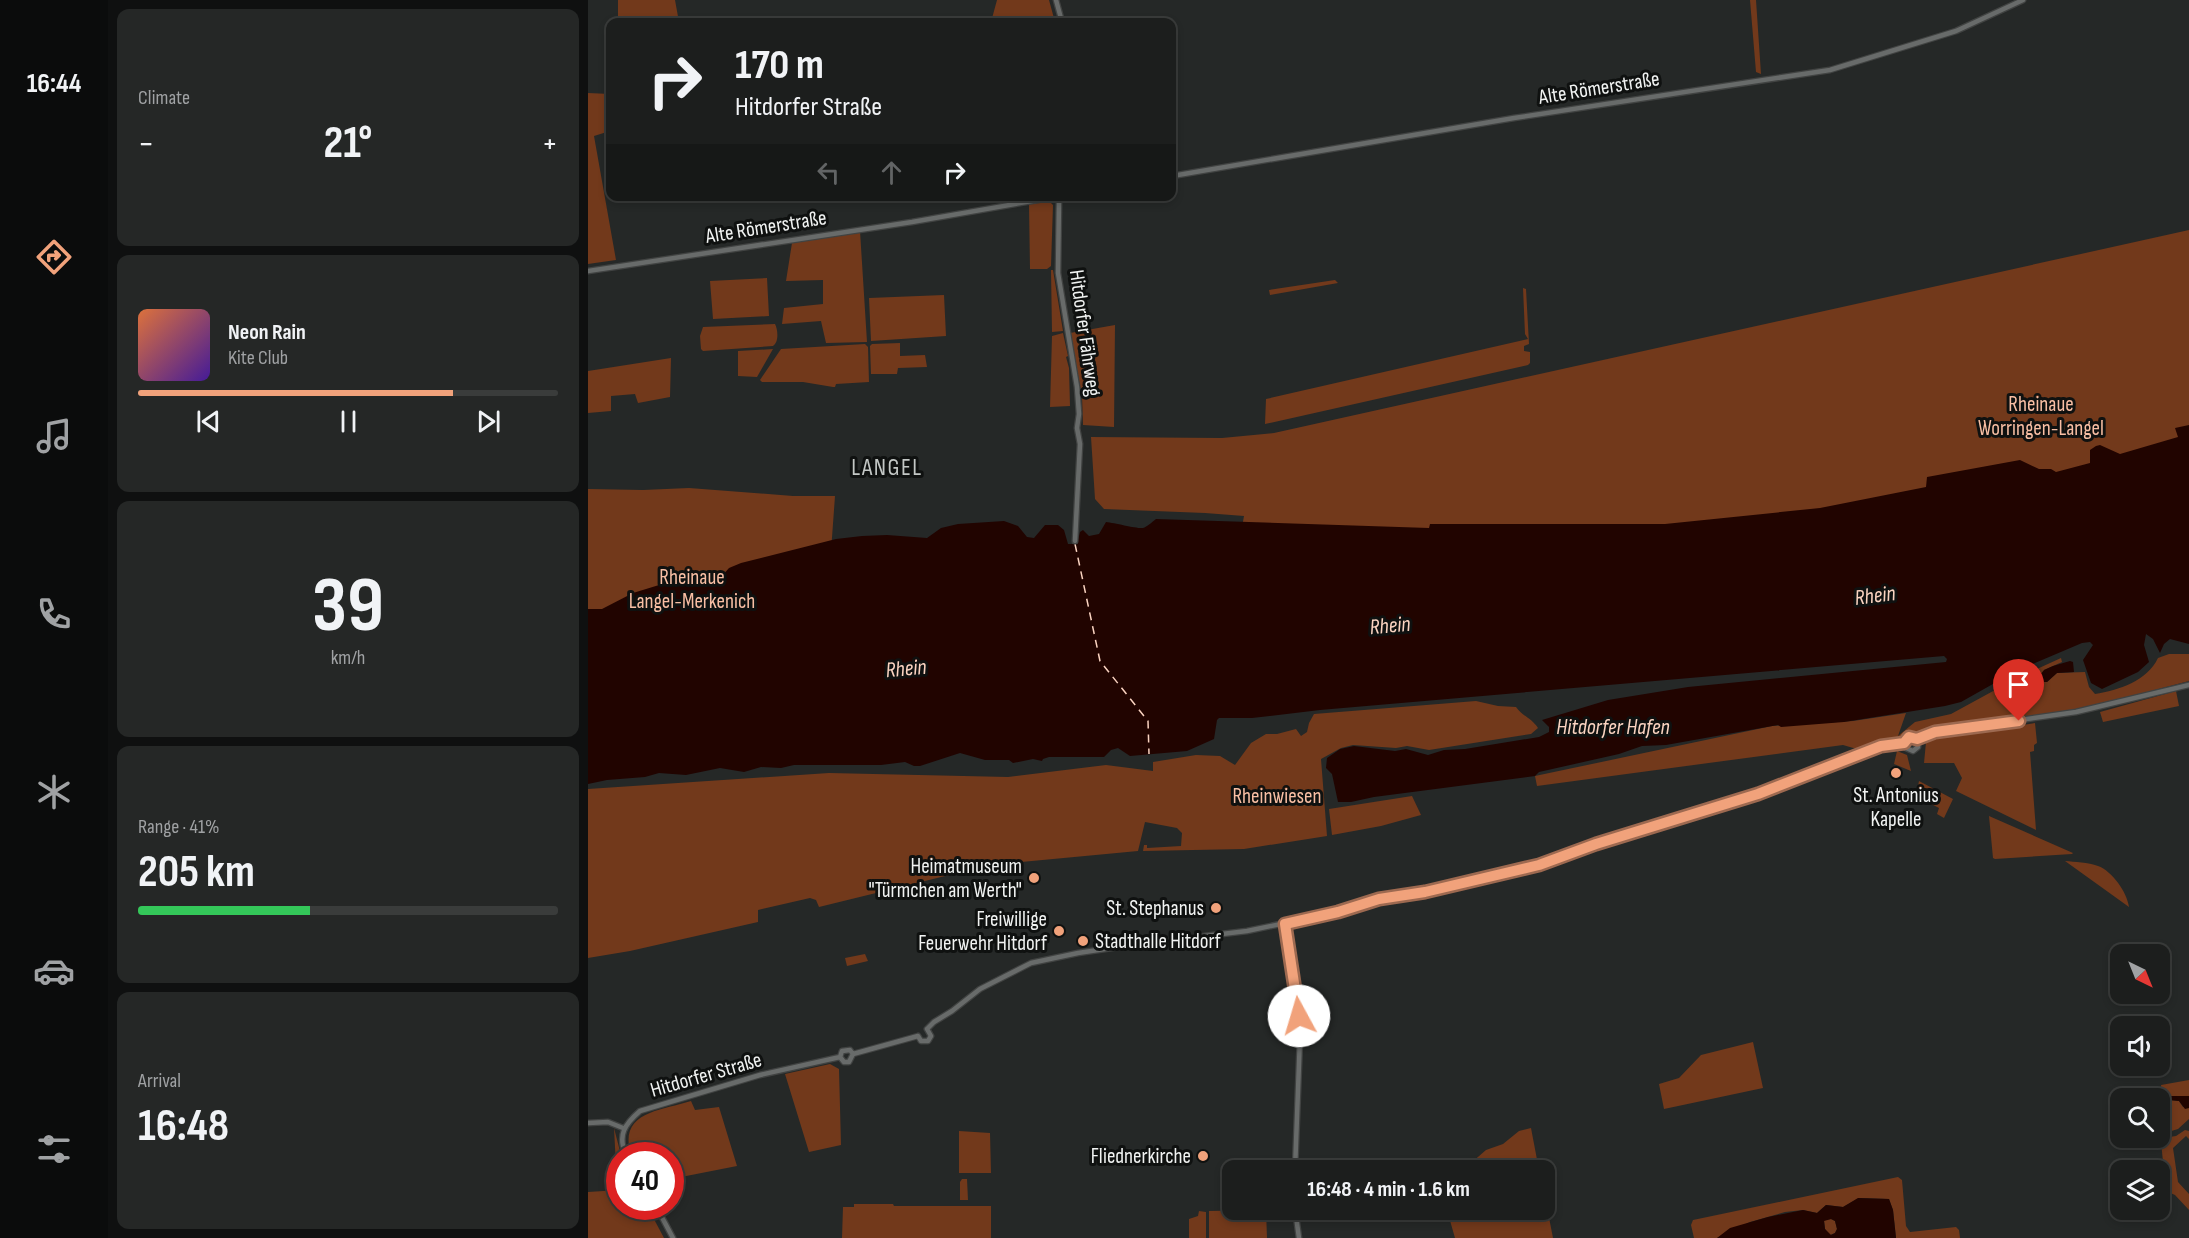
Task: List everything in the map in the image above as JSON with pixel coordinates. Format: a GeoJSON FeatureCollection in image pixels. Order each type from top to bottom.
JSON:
{"type":"FeatureCollection","features":[{"type":"Feature","properties":{"kind":"street"},"geometry":{"type":"LineString","coordinates":[[1056,0],[1061,18]]}},
{"type":"Feature","properties":{"kind":"street","name":"Alte Römerstraße"},"geometry":{"type":"LineString","coordinates":[[1176,175],[1514,118],[1830,70],[1956,31],[2023,0]]}},
{"type":"Feature","properties":{"kind":"street","name":"Alte Römerstraße"},"geometry":{"type":"LineString","coordinates":[[588,271],[1039,201]]}},
{"type":"Feature","properties":{"kind":"street","name":"Hitdorfer Fährweg"},"geometry":{"type":"LineString","coordinates":[[1058,201],[1058,273],[1077,387],[1079,414],[1077,428],[1080,444],[1075,541]]}},
{"type":"Feature","properties":{"kind":"street"},"geometry":{"type":"LineString","coordinates":[[918,1036],[920,1030],[927,1029],[980,989],[1031,963],[1077,953],[1193,936],[1233,934],[1285,924],[1338,912],[1379,899],[1425,892],[1539,865],[1596,844],[1758,794],[1881,746],[1904,743],[1909,737],[1917,739],[1935,732],[2097,707],[2189,685]]}},
{"type":"Feature","properties":{"kind":"street"},"geometry":{"type":"LineString","coordinates":[[1904,743],[1906,748],[1912,751],[1918,745],[1917,739]]}},
{"type":"Feature","properties":{"kind":"street"},"geometry":{"type":"LineString","coordinates":[[1285,924],[1294,977],[1300,1036],[1295,1160]]}},
{"type":"Feature","properties":{"kind":"street"},"geometry":{"type":"LineString","coordinates":[[918,1036],[923,1042],[928,1041],[931,1036],[927,1029]]}},
{"type":"Feature","properties":{"kind":"street"},"geometry":{"type":"LineString","coordinates":[[853,1054],[918,1036]]}},
{"type":"Feature","properties":{"kind":"street"},"geometry":{"type":"LineString","coordinates":[[846,1049],[853,1054],[851,1061],[847,1062],[840,1057],[846,1049]]}},
{"type":"Feature","properties":{"kind":"street","name":"Hitdorfer Straße"},"geometry":{"type":"LineString","coordinates":[[624,1128],[640,1112],[650,1108],[760,1075],[840,1057]]}},
{"type":"Feature","properties":{"kind":"street"},"geometry":{"type":"LineString","coordinates":[[588,1123],[608,1122],[624,1128],[623,1142]]}},
{"type":"Feature","properties":{"kind":"street"},"geometry":{"type":"LineString","coordinates":[[663,1220],[673,1238]]}},
{"type":"Feature","properties":{"kind":"street"},"geometry":{"type":"LineString","coordinates":[[1297,1220],[1299,1238]]}},
{"type":"Feature","properties":{"kind":"green space"},"geometry":{"type":"Polygon","coordinates":[[[618,0],[675,0],[678,18],[618,18],[618,0]]]}},
{"type":"Feature","properties":{"kind":"green space"},"geometry":{"type":"Polygon","coordinates":[[[997,0],[1049,0],[1054,18],[992,18],[997,0]]]}},
{"type":"Feature","properties":{"kind":"green space"},"geometry":{"type":"Polygon","coordinates":[[[1750,0],[1756,0],[1761,74],[1756,72],[1750,0]]]}},
{"type":"Feature","properties":{"kind":"green space"},"geometry":{"type":"Polygon","coordinates":[[[588,93],[606,94],[606,132],[594,136],[616,260],[588,264],[588,93]]]}},
{"type":"Feature","properties":{"kind":"green space"},"geometry":{"type":"Polygon","coordinates":[[[1050,202],[1053,205],[1051,266],[1047,269],[1030,269],[1029,204],[1050,202]]]}},
{"type":"Feature","properties":{"kind":"green space","name":"Rheinaue Worringen-Langel"},"geometry":{"type":"Polygon","coordinates":[[[2189,230],[2189,540],[1222,638],[1244,516],[1104,509],[1095,499],[1091,437],[1222,438],[1274,433],[2189,230]]]}},
{"type":"Feature","properties":{"kind":"green space"},"geometry":{"type":"Polygon","coordinates":[[[860,231],[867,342],[826,343],[821,321],[782,324],[784,308],[823,304],[823,280],[786,281],[792,243],[860,231]]]}},
{"type":"Feature","properties":{"kind":"green space"},"geometry":{"type":"Polygon","coordinates":[[[1051,270],[1053,270],[1063,331],[1052,332],[1051,270]]]}},
{"type":"Feature","properties":{"kind":"green space"},"geometry":{"type":"Polygon","coordinates":[[[767,278],[769,316],[713,319],[710,281],[767,278]]]}},
{"type":"Feature","properties":{"kind":"green space"},"geometry":{"type":"Polygon","coordinates":[[[1335,280],[1338,283],[1270,295],[1269,290],[1335,280]]]}},
{"type":"Feature","properties":{"kind":"green space"},"geometry":{"type":"Polygon","coordinates":[[[1523,288],[1526,289],[1529,344],[1524,346],[1524,351],[1530,352],[1528,365],[1265,424],[1266,399],[1528,339],[1525,334],[1523,288]]]}},
{"type":"Feature","properties":{"kind":"green space"},"geometry":{"type":"Polygon","coordinates":[[[944,295],[946,336],[871,341],[869,298],[944,295]]]}},
{"type":"Feature","properties":{"kind":"green space"},"geometry":{"type":"Polygon","coordinates":[[[775,324],[777,336],[773,346],[703,351],[701,349],[700,336],[703,327],[775,324]]]}},
{"type":"Feature","properties":{"kind":"green space"},"geometry":{"type":"Polygon","coordinates":[[[1115,325],[1114,427],[1083,425],[1082,396],[1070,333],[1115,325]]]}},
{"type":"Feature","properties":{"kind":"green space"},"geometry":{"type":"Polygon","coordinates":[[[1063,333],[1068,356],[1066,357],[1069,368],[1070,406],[1050,407],[1052,336],[1063,333]]]}},
{"type":"Feature","properties":{"kind":"green space"},"geometry":{"type":"Polygon","coordinates":[[[900,343],[900,356],[925,355],[927,367],[898,368],[897,374],[871,374],[870,346],[900,343]]]}},
{"type":"Feature","properties":{"kind":"green space"},"geometry":{"type":"Polygon","coordinates":[[[865,344],[868,347],[869,382],[836,384],[833,387],[803,382],[762,382],[760,380],[781,349],[865,344]]]}},
{"type":"Feature","properties":{"kind":"green space"},"geometry":{"type":"Polygon","coordinates":[[[773,349],[757,377],[738,376],[738,351],[773,349]]]}},
{"type":"Feature","properties":{"kind":"green space"},"geometry":{"type":"Polygon","coordinates":[[[671,358],[670,397],[638,403],[635,394],[611,396],[611,411],[588,413],[588,371],[671,358]]]}},
{"type":"Feature","properties":{"kind":"green space","name":"Rheinaue Langel-Merkenich"},"geometry":{"type":"Polygon","coordinates":[[[689,488],[793,496],[835,496],[828,593],[588,699],[588,489],[689,488]]]}},
{"type":"Feature","properties":{"kind":"green space"},"geometry":{"type":"Polygon","coordinates":[[[2169,654],[2189,654],[2189,681],[2094,706],[1926,731],[1897,737],[1860,750],[1843,745],[1537,786],[1535,776],[1772,726],[1853,721],[1906,713],[1898,736],[1915,722],[1951,714],[2017,678],[2061,658],[2062,662],[2044,670],[2047,682],[2057,673],[2085,672],[2089,687],[2095,694],[2131,683],[2147,673],[2158,658],[2169,654]]]}},
{"type":"Feature","properties":{"kind":"green space"},"geometry":{"type":"Polygon","coordinates":[[[2176,691],[2179,706],[2103,722],[2100,712],[2176,691]]]}},
{"type":"Feature","properties":{"kind":"green space","name":"Rheinwiesen"},"geometry":{"type":"Polygon","coordinates":[[[1476,701],[1516,707],[1538,728],[1531,734],[1429,750],[1407,746],[1396,748],[1353,745],[1341,748],[1321,759],[1327,836],[1244,849],[1143,851],[1144,845],[1147,845],[1147,848],[1181,846],[1182,833],[1177,828],[1145,822],[1138,851],[990,865],[819,907],[816,900],[810,898],[758,910],[758,922],[630,951],[588,958],[588,789],[829,773],[1008,777],[1106,765],[1153,771],[1153,762],[1196,755],[1220,756],[1235,765],[1251,743],[1266,734],[1277,734],[1296,729],[1301,736],[1307,732],[1314,714],[1476,701]]]}},
{"type":"Feature","properties":{"kind":"green space"},"geometry":{"type":"Polygon","coordinates":[[[2035,723],[2037,743],[2034,745],[2034,751],[2030,752],[2036,830],[1956,791],[1962,778],[1954,763],[1924,763],[1926,742],[1933,739],[2035,723]]]}},
{"type":"Feature","properties":{"kind":"green space"},"geometry":{"type":"Polygon","coordinates":[[[1897,751],[1907,755],[1911,771],[1894,764],[1897,751]]]}},
{"type":"Feature","properties":{"kind":"green space"},"geometry":{"type":"Polygon","coordinates":[[[1919,781],[1953,799],[1944,818],[1937,814],[1939,808],[1916,796],[1919,781]]]}},
{"type":"Feature","properties":{"kind":"green space"},"geometry":{"type":"Polygon","coordinates":[[[1412,796],[1421,815],[1381,826],[1332,835],[1329,809],[1412,796]]]}},
{"type":"Feature","properties":{"kind":"green space"},"geometry":{"type":"Polygon","coordinates":[[[1989,816],[2073,853],[1995,859],[1993,858],[1989,816]]]}},
{"type":"Feature","properties":{"kind":"green space"},"geometry":{"type":"Polygon","coordinates":[[[2065,861],[2098,866],[2108,872],[2118,883],[2129,907],[2065,861]]]}},
{"type":"Feature","properties":{"kind":"green space"},"geometry":{"type":"Polygon","coordinates":[[[865,954],[868,961],[847,966],[845,958],[865,954]]]}},
{"type":"Feature","properties":{"kind":"green space"},"geometry":{"type":"Polygon","coordinates":[[[1753,1042],[1763,1088],[1664,1109],[1659,1084],[1679,1078],[1701,1055],[1753,1042]]]}},
{"type":"Feature","properties":{"kind":"green space"},"geometry":{"type":"Polygon","coordinates":[[[830,1064],[839,1069],[841,1145],[809,1152],[785,1074],[830,1064]]]}},
{"type":"Feature","properties":{"kind":"green space"},"geometry":{"type":"Polygon","coordinates":[[[2189,1080],[2189,1096],[2170,1097],[2170,1088],[2161,1088],[2161,1085],[2189,1080]]]}},
{"type":"Feature","properties":{"kind":"green space"},"geometry":{"type":"Polygon","coordinates":[[[2170,1100],[2179,1101],[2183,1107],[2189,1107],[2189,1119],[2178,1129],[2170,1131],[2170,1100]]]}},
{"type":"Feature","properties":{"kind":"green space"},"geometry":{"type":"Polygon","coordinates":[[[691,1101],[695,1110],[719,1107],[737,1166],[684,1176],[684,1142],[629,1142],[630,1130],[636,1122],[655,1111],[691,1101]]]}},
{"type":"Feature","properties":{"kind":"green space"},"geometry":{"type":"Polygon","coordinates":[[[1531,1128],[1537,1160],[1474,1160],[1486,1150],[1503,1144],[1519,1131],[1531,1128]]]}},
{"type":"Feature","properties":{"kind":"green space"},"geometry":{"type":"Polygon","coordinates":[[[2185,1130],[2189,1131],[2189,1139],[2186,1136],[2173,1148],[2178,1182],[2189,1194],[2189,1210],[2170,1193],[2170,1160],[2163,1160],[2162,1148],[2170,1148],[2170,1137],[2185,1130]]]}},
{"type":"Feature","properties":{"kind":"green space"},"geometry":{"type":"Polygon","coordinates":[[[959,1131],[990,1133],[991,1173],[959,1173],[959,1131]]]}},
{"type":"Feature","properties":{"kind":"green space"},"geometry":{"type":"Polygon","coordinates":[[[1898,1177],[1902,1180],[1906,1226],[1910,1232],[1956,1227],[1960,1238],[1896,1238],[1893,1210],[1889,1199],[1859,1198],[1843,1207],[1826,1205],[1817,1213],[1803,1210],[1785,1212],[1750,1222],[1717,1238],[1694,1238],[1691,1225],[1693,1220],[1898,1177]]]}},
{"type":"Feature","properties":{"kind":"green space"},"geometry":{"type":"Polygon","coordinates":[[[962,1179],[967,1179],[968,1200],[960,1200],[962,1179]]]}},
{"type":"Feature","properties":{"kind":"green space"},"geometry":{"type":"Polygon","coordinates":[[[606,1191],[606,1220],[654,1220],[664,1238],[588,1238],[588,1192],[606,1191]]]}},
{"type":"Feature","properties":{"kind":"green space"},"geometry":{"type":"Polygon","coordinates":[[[854,1204],[991,1206],[991,1238],[842,1238],[843,1207],[854,1207],[854,1204]]]}},
{"type":"Feature","properties":{"kind":"green space"},"geometry":{"type":"Polygon","coordinates":[[[1199,1211],[1206,1212],[1206,1238],[1189,1238],[1189,1219],[1198,1216],[1199,1211]]]}},
{"type":"Feature","properties":{"kind":"green space"},"geometry":{"type":"Polygon","coordinates":[[[1209,1211],[1222,1211],[1222,1220],[1266,1220],[1267,1238],[1209,1238],[1209,1211]]]}},
{"type":"Feature","properties":{"kind":"green space"},"geometry":{"type":"Polygon","coordinates":[[[1450,1220],[1549,1220],[1553,1238],[1455,1238],[1450,1220]]]}},
{"type":"Feature","properties":{"kind":"green space"},"geometry":{"type":"Polygon","coordinates":[[[1824,1220],[1835,1221],[1837,1229],[1830,1235],[1825,1229],[1824,1220]]]}},
{"type":"Feature","properties":{"kind":"water"},"geometry":{"type":"Polygon","coordinates":[[[2189,425],[2189,644],[2170,639],[2164,644],[2160,653],[2153,639],[2146,634],[2144,645],[2149,662],[2138,672],[2102,689],[2091,683],[2083,660],[2093,645],[2090,642],[2082,643],[2016,671],[1961,702],[1945,706],[1844,722],[1781,727],[1778,725],[1666,745],[1642,746],[1619,754],[1539,772],[1535,776],[1351,802],[1338,802],[1332,774],[1326,768],[1327,758],[1340,749],[1354,746],[1395,751],[1406,749],[1428,755],[1444,750],[1465,749],[1539,737],[1549,732],[1549,727],[1542,720],[1608,700],[1688,687],[1946,662],[1947,659],[1944,656],[1320,710],[1252,718],[1219,718],[1214,739],[1187,751],[1130,756],[1118,748],[1111,750],[1104,757],[1049,757],[1042,761],[1033,759],[1013,763],[1009,760],[985,760],[960,753],[920,766],[905,762],[881,765],[794,765],[781,768],[761,767],[744,772],[720,768],[686,775],[659,773],[645,777],[588,784],[588,609],[602,609],[633,593],[695,574],[704,581],[722,576],[729,568],[741,563],[836,539],[887,535],[927,538],[941,528],[958,524],[1004,521],[1018,526],[1027,537],[1034,538],[1045,525],[1058,525],[1064,530],[1068,544],[1077,544],[1080,532],[1083,530],[1089,536],[1099,534],[1106,522],[1143,528],[1156,519],[1429,528],[1430,524],[1665,524],[1820,508],[1926,487],[1927,477],[2020,460],[2039,469],[2051,469],[2056,472],[2090,463],[2090,450],[2096,446],[2100,445],[2120,454],[2178,437],[2175,428],[2189,425]]]}},
{"type":"Feature","properties":{"kind":"water"},"geometry":{"type":"Polygon","coordinates":[[[2073,662],[2074,672],[2057,673],[2044,682],[2040,675],[2044,670],[2073,662]]]}},
{"type":"Feature","properties":{"kind":"water"},"geometry":{"type":"Polygon","coordinates":[[[2189,1096],[2189,1108],[2185,1109],[2179,1101],[2170,1100],[2170,1097],[2189,1096]]]}},
{"type":"Feature","properties":{"kind":"water"},"geometry":{"type":"Polygon","coordinates":[[[1858,1198],[1889,1199],[1893,1210],[1896,1238],[1717,1238],[1730,1228],[1768,1217],[1803,1210],[1817,1213],[1826,1205],[1843,1207],[1858,1198]],[[1831,1219],[1824,1221],[1825,1229],[1831,1235],[1837,1229],[1835,1221],[1831,1219]]]}},
{"type":"Feature","properties":{"kind":"ferry route"},"geometry":{"type":"LineString","coordinates":[[1075,544],[1100,661],[1148,721],[1149,754]]}},
{"type":"Feature","properties":{"kind":"place","name":"St. Antonius Kapelle"},"geometry":{"type":"Point","coordinates":[1896,773]}},
{"type":"Feature","properties":{"kind":"place","name":"Heimatmuseum \"Türmchen am Werth\""},"geometry":{"type":"Point","coordinates":[1034,878]}},
{"type":"Feature","properties":{"kind":"place","name":"St. Stephanus"},"geometry":{"type":"Point","coordinates":[1216,908]}},
{"type":"Feature","properties":{"kind":"place","name":"Freiwillige Feuerwehr Hitdorf"},"geometry":{"type":"Point","coordinates":[1059,931]}},
{"type":"Feature","properties":{"kind":"place","name":"Stadthalle Hitdorf"},"geometry":{"type":"Point","coordinates":[1083,941]}},
{"type":"Feature","properties":{"kind":"place","name":"Fliednerkirche"},"geometry":{"type":"Point","coordinates":[1203,1156]}},
{"type":"Feature","properties":{"kind":"district","name":"LANGEL"},"geometry":{"type":"Point","coordinates":[887,467]}},
{"type":"Feature","properties":{"kind":"route"},"geometry":{"type":"LineString","coordinates":[[1299,1016],[1285,924],[1353,908],[1370,901],[1425,892],[1539,865],[1596,844],[1758,794],[1889,743],[1904,743],[1912,736],[1917,739],[1935,732],[2019,721]]}},
{"type":"Feature","properties":{"kind":"water label","name":"Rhein"},"geometry":{"type":"Point","coordinates":[1875,596]}},
{"type":"Feature","properties":{"kind":"water label","name":"Rhein"},"geometry":{"type":"Point","coordinates":[1390,626]}},
{"type":"Feature","properties":{"kind":"water label","name":"Rhein"},"geometry":{"type":"Point","coordinates":[906,669]}},
{"type":"Feature","properties":{"kind":"water label","name":"Hitdorfer Hafen"},"geometry":{"type":"Point","coordinates":[1613,727]}}]}
